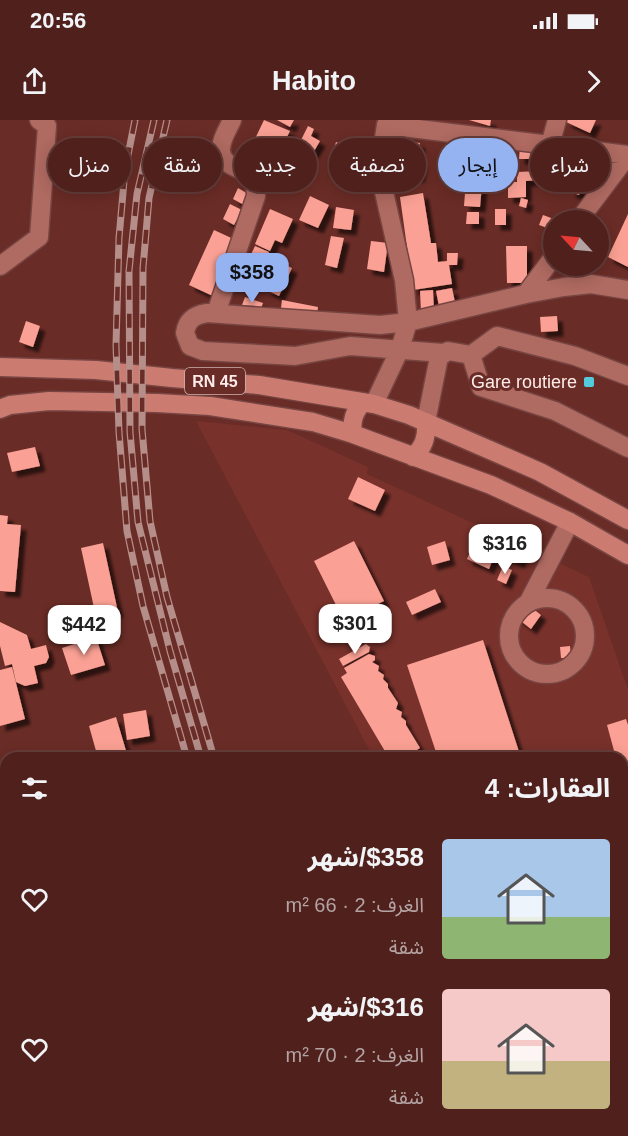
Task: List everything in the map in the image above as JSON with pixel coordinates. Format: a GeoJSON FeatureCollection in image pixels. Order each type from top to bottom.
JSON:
{"type":"FeatureCollection","features":[{"type":"Feature","properties":{"kind":"main road","name":"RN 45"},"geometry":{"type":"LineString","coordinates":[[0,367],[96,370],[259,385],[369,403],[426,422],[540,472],[628,520]]}},
{"type":"Feature","properties":{"kind":"main road","name":"RN 45"},"geometry":{"type":"LineString","coordinates":[[0,409],[10,405],[49,401],[157,403],[210,406],[293,418],[353,434],[491,485],[570,522],[628,555]]}},
{"type":"Feature","properties":{"kind":"main road"},"geometry":{"type":"LineString","coordinates":[[353,434],[355,413],[369,403]]}},
{"type":"Feature","properties":{"kind":"main road"},"geometry":{"type":"LineString","coordinates":[[413,457],[419,452],[426,438],[426,422]]}},
{"type":"Feature","properties":{"kind":"street"},"geometry":{"type":"LineString","coordinates":[[0,266],[39,237],[47,126],[39,120]]}},
{"type":"Feature","properties":{"kind":"street"},"geometry":{"type":"LineString","coordinates":[[216,313],[256,187],[252,177],[225,161],[221,153],[222,142],[232,120]]}},
{"type":"Feature","properties":{"kind":"street"},"geometry":{"type":"LineString","coordinates":[[552,138],[557,120]]}},
{"type":"Feature","properties":{"kind":"street"},"geometry":{"type":"LineString","coordinates":[[369,403],[400,349],[408,322],[404,280],[379,170],[387,123],[530,142]]}},
{"type":"Feature","properties":{"kind":"street"},"geometry":{"type":"LineString","coordinates":[[587,210],[628,155],[610,153]]}},
{"type":"Feature","properties":{"kind":"street"},"geometry":{"type":"LineString","coordinates":[[526,294],[543,271]]}},
{"type":"Feature","properties":{"kind":"street"},"geometry":{"type":"LineString","coordinates":[[628,290],[591,284],[526,294],[408,322],[367,325],[216,313],[201,314],[189,320],[185,333],[190,346],[203,351],[287,356],[350,346],[443,353],[448,351],[471,355],[497,336],[575,356],[628,376]]}},
{"type":"Feature","properties":{"kind":"street"},"geometry":{"type":"LineString","coordinates":[[426,422],[438,362],[443,353]]}},
{"type":"Feature","properties":{"kind":"street"},"geometry":{"type":"LineString","coordinates":[[471,355],[481,387],[555,411],[628,448]]}},
{"type":"Feature","properties":{"kind":"street"},"geometry":{"type":"LineString","coordinates":[[528,603],[540,598],[552,598],[574,609],[582,620],[585,638],[579,656],[571,665],[548,674],[536,672],[524,666],[510,646],[509,634],[512,621],[518,611],[528,603],[570,522]]}},
{"type":"Feature","properties":{"kind":"shaded area"},"geometry":{"type":"Polygon","coordinates":[[[196,421],[287,430],[368,467],[367,474],[589,577],[628,690],[628,752],[370,752],[196,421]]]}},
{"type":"Feature","properties":{"kind":"building"},"geometry":{"type":"Polygon","coordinates":[[[264,120],[290,131],[286,138],[255,138],[264,120]]]}},
{"type":"Feature","properties":{"kind":"building"},"geometry":{"type":"Polygon","coordinates":[[[277,120],[294,120],[290,127],[277,120]]]}},
{"type":"Feature","properties":{"kind":"building"},"geometry":{"type":"Polygon","coordinates":[[[469,120],[491,120],[490,126],[469,120]]]}},
{"type":"Feature","properties":{"kind":"building"},"geometry":{"type":"Polygon","coordinates":[[[566,120],[596,120],[590,133],[566,120]]]}},
{"type":"Feature","properties":{"kind":"building"},"geometry":{"type":"Polygon","coordinates":[[[308,126],[314,129],[311,136],[315,138],[302,138],[308,126]]]}},
{"type":"Feature","properties":{"kind":"building"},"geometry":{"type":"Polygon","coordinates":[[[520,145],[530,145],[530,159],[519,159],[520,145]]]}},
{"type":"Feature","properties":{"kind":"building"},"geometry":{"type":"Polygon","coordinates":[[[530,171],[530,181],[526,181],[526,197],[508,198],[508,192],[518,192],[518,172],[530,171]]]}},
{"type":"Feature","properties":{"kind":"building"},"geometry":{"type":"Polygon","coordinates":[[[236,192],[245,192],[250,195],[244,205],[233,199],[236,192]]]}},
{"type":"Feature","properties":{"kind":"building"},"geometry":{"type":"Polygon","coordinates":[[[465,192],[481,192],[480,207],[464,206],[465,192]]]}},
{"type":"Feature","properties":{"kind":"building"},"geometry":{"type":"Polygon","coordinates":[[[423,193],[431,243],[436,243],[438,262],[447,261],[447,253],[458,253],[457,265],[449,265],[452,284],[413,290],[400,197],[423,193]]]}},
{"type":"Feature","properties":{"kind":"building"},"geometry":{"type":"Polygon","coordinates":[[[310,196],[329,205],[318,228],[299,220],[310,196]]]}},
{"type":"Feature","properties":{"kind":"building"},"geometry":{"type":"Polygon","coordinates":[[[521,198],[528,200],[526,208],[519,206],[521,198]]]}},
{"type":"Feature","properties":{"kind":"building"},"geometry":{"type":"Polygon","coordinates":[[[230,204],[242,210],[234,225],[223,219],[230,204]]]}},
{"type":"Feature","properties":{"kind":"building"},"geometry":{"type":"Polygon","coordinates":[[[336,207],[354,210],[351,230],[333,228],[336,207]]]}},
{"type":"Feature","properties":{"kind":"building"},"geometry":{"type":"Polygon","coordinates":[[[270,209],[293,219],[282,243],[275,240],[270,251],[255,244],[270,209]]]}},
{"type":"Feature","properties":{"kind":"building"},"geometry":{"type":"Polygon","coordinates":[[[495,209],[506,209],[506,225],[495,225],[495,209]]]}},
{"type":"Feature","properties":{"kind":"building"},"geometry":{"type":"Polygon","coordinates":[[[467,212],[479,212],[479,224],[466,224],[467,212]]]}},
{"type":"Feature","properties":{"kind":"building"},"geometry":{"type":"Polygon","coordinates":[[[628,214],[628,267],[609,258],[628,214]]]}},
{"type":"Feature","properties":{"kind":"building"},"geometry":{"type":"Polygon","coordinates":[[[543,215],[543,226],[539,225],[543,215]]]}},
{"type":"Feature","properties":{"kind":"building"},"geometry":{"type":"Polygon","coordinates":[[[214,230],[240,242],[215,297],[189,285],[214,230]]]}},
{"type":"Feature","properties":{"kind":"building"},"geometry":{"type":"Polygon","coordinates":[[[331,236],[344,238],[337,268],[325,265],[331,236]]]}},
{"type":"Feature","properties":{"kind":"building"},"geometry":{"type":"Polygon","coordinates":[[[371,241],[388,243],[384,272],[367,269],[371,241]]]}},
{"type":"Feature","properties":{"kind":"building"},"geometry":{"type":"Polygon","coordinates":[[[255,246],[269,252],[259,273],[245,267],[255,246]]]}},
{"type":"Feature","properties":{"kind":"building"},"geometry":{"type":"Polygon","coordinates":[[[506,246],[527,246],[527,283],[507,283],[506,246]]]}},
{"type":"Feature","properties":{"kind":"building"},"geometry":{"type":"Polygon","coordinates":[[[279,262],[292,268],[279,296],[266,290],[279,262]]]}},
{"type":"Feature","properties":{"kind":"building"},"geometry":{"type":"Polygon","coordinates":[[[246,271],[254,275],[250,283],[242,278],[246,271]]]}},
{"type":"Feature","properties":{"kind":"building"},"geometry":{"type":"Polygon","coordinates":[[[452,288],[456,307],[440,311],[436,291],[452,288]]]}},
{"type":"Feature","properties":{"kind":"building"},"geometry":{"type":"Polygon","coordinates":[[[433,290],[434,311],[421,312],[420,291],[433,290]]]}},
{"type":"Feature","properties":{"kind":"building"},"geometry":{"type":"Polygon","coordinates":[[[245,297],[263,303],[260,311],[242,305],[245,297]]]}},
{"type":"Feature","properties":{"kind":"building"},"geometry":{"type":"Polygon","coordinates":[[[282,300],[318,307],[317,315],[281,308],[282,300]]]}},
{"type":"Feature","properties":{"kind":"building"},"geometry":{"type":"Polygon","coordinates":[[[557,316],[558,331],[541,332],[540,317],[557,316]]]}},
{"type":"Feature","properties":{"kind":"building"},"geometry":{"type":"Polygon","coordinates":[[[26,321],[40,326],[33,347],[19,342],[26,321]]]}},
{"type":"Feature","properties":{"kind":"building"},"geometry":{"type":"Polygon","coordinates":[[[35,447],[40,466],[12,472],[7,453],[35,447]]]}},
{"type":"Feature","properties":{"kind":"building"},"geometry":{"type":"Polygon","coordinates":[[[358,477],[385,490],[375,511],[348,499],[358,477]]]}},
{"type":"Feature","properties":{"kind":"building"},"geometry":{"type":"Polygon","coordinates":[[[0,515],[8,516],[7,524],[21,525],[15,592],[0,591],[0,515]]]}},
{"type":"Feature","properties":{"kind":"building"},"geometry":{"type":"Polygon","coordinates":[[[480,530],[525,550],[519,563],[496,552],[489,569],[467,559],[480,530]]]}},
{"type":"Feature","properties":{"kind":"building"},"geometry":{"type":"Polygon","coordinates":[[[354,541],[384,601],[344,621],[314,561],[354,541]]]}},
{"type":"Feature","properties":{"kind":"building"},"geometry":{"type":"Polygon","coordinates":[[[445,541],[450,560],[432,565],[427,547],[445,541]]]}},
{"type":"Feature","properties":{"kind":"building"},"geometry":{"type":"Polygon","coordinates":[[[103,543],[118,612],[96,617],[81,548],[103,543]]]}},
{"type":"Feature","properties":{"kind":"building"},"geometry":{"type":"Polygon","coordinates":[[[503,566],[512,570],[506,584],[497,580],[503,566]]]}},
{"type":"Feature","properties":{"kind":"building"},"geometry":{"type":"Polygon","coordinates":[[[435,589],[441,602],[412,615],[406,602],[435,589]]]}},
{"type":"Feature","properties":{"kind":"building"},"geometry":{"type":"Polygon","coordinates":[[[523,601],[541,615],[531,629],[513,615],[523,601]]]}},
{"type":"Feature","properties":{"kind":"building"},"geometry":{"type":"Polygon","coordinates":[[[0,622],[27,635],[31,649],[46,645],[49,657],[46,663],[34,666],[38,683],[25,686],[16,682],[12,664],[5,666],[0,646],[0,622]]]}},
{"type":"Feature","properties":{"kind":"building"},"geometry":{"type":"Polygon","coordinates":[[[96,637],[105,665],[71,675],[62,648],[96,637]]]}},
{"type":"Feature","properties":{"kind":"building"},"geometry":{"type":"Polygon","coordinates":[[[483,640],[519,752],[436,752],[407,665],[483,640]]]}},
{"type":"Feature","properties":{"kind":"building"},"geometry":{"type":"Polygon","coordinates":[[[366,644],[370,647],[369,652],[343,666],[339,659],[366,644]]]}},
{"type":"Feature","properties":{"kind":"building"},"geometry":{"type":"Polygon","coordinates":[[[570,646],[571,658],[561,658],[560,647],[570,646]]]}},
{"type":"Feature","properties":{"kind":"building"},"geometry":{"type":"Polygon","coordinates":[[[369,654],[375,656],[372,662],[379,666],[378,671],[384,675],[383,679],[398,703],[396,709],[402,712],[401,717],[406,721],[406,725],[420,748],[414,752],[385,752],[341,677],[347,673],[344,668],[369,654]]]}},
{"type":"Feature","properties":{"kind":"building"},"geometry":{"type":"Polygon","coordinates":[[[12,667],[25,719],[0,726],[0,670],[12,667]]]}},
{"type":"Feature","properties":{"kind":"building"},"geometry":{"type":"Polygon","coordinates":[[[146,710],[150,736],[127,740],[123,714],[146,710]]]}},
{"type":"Feature","properties":{"kind":"building"},"geometry":{"type":"Polygon","coordinates":[[[116,717],[126,752],[96,752],[89,726],[116,717]]]}},
{"type":"Feature","properties":{"kind":"building"},"geometry":{"type":"Polygon","coordinates":[[[626,719],[628,752],[614,752],[607,725],[626,719]]]}},
{"type":"Feature","properties":{"kind":"railway"},"geometry":{"type":"LineString","coordinates":[[135,120],[125,170],[119,238],[116,345],[119,432],[127,531],[143,606],[185,752]]}},
{"type":"Feature","properties":{"kind":"railway"},"geometry":{"type":"LineString","coordinates":[[154,120],[137,194],[129,271],[130,432],[138,522],[170,651],[199,752]]}},
{"type":"Feature","properties":{"kind":"railway"},"geometry":{"type":"LineString","coordinates":[[167,120],[149,198],[143,268],[142,429],[150,521],[167,597],[212,752]]}},
{"type":"Feature","properties":{"kind":"place","name":"Gare routiere"},"geometry":{"type":"Point","coordinates":[589,382]}}]}
